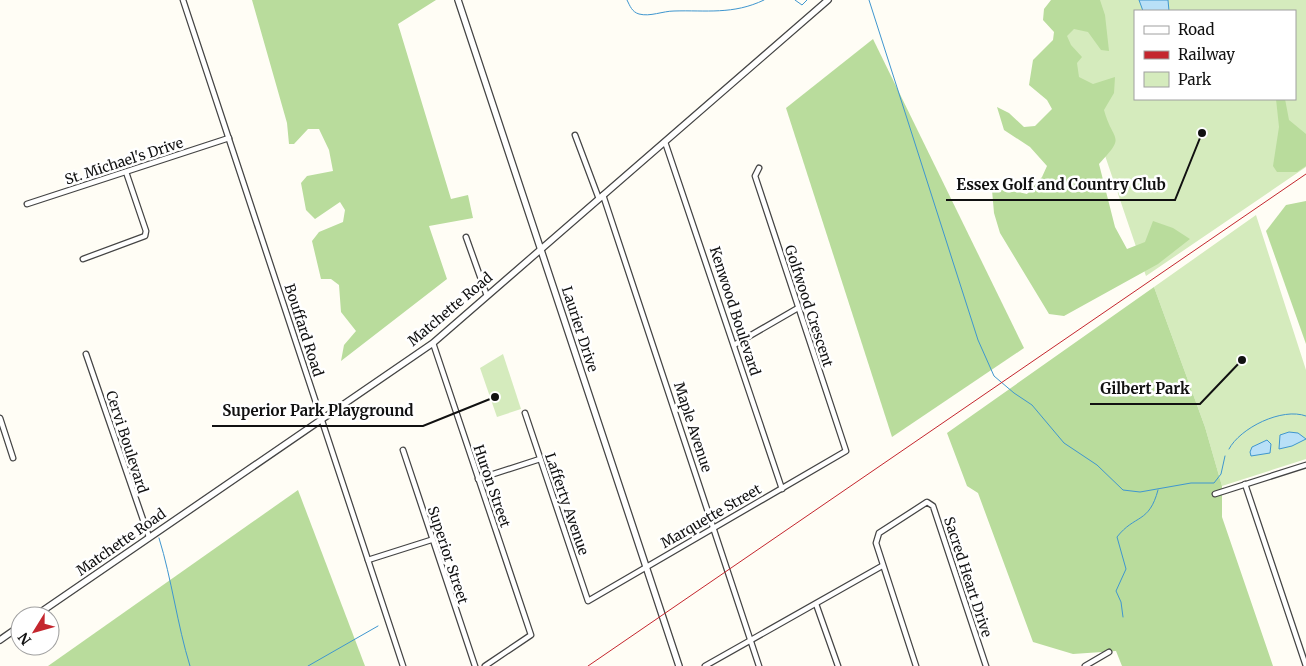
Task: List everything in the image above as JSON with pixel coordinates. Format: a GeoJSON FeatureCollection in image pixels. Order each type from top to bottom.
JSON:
{"type":"FeatureCollection","features":[{"type":"Feature","properties":{"kind":"street","name":"Bouffard Road"},"geometry":{"type":"LineString","coordinates":[[183,0],[403,666]]}},
{"type":"Feature","properties":{"kind":"street","name":"Laurier Drive"},"geometry":{"type":"LineString","coordinates":[[458,0],[679,666]]}},
{"type":"Feature","properties":{"kind":"street","name":"Matchette Road"},"geometry":{"type":"LineString","coordinates":[[49,606],[433,343],[828,0]]}},
{"type":"Feature","properties":{"kind":"street","name":"Maple Avenue"},"geometry":{"type":"LineString","coordinates":[[575,135],[601,197],[760,666]]}},
{"type":"Feature","properties":{"kind":"street","name":"St. Michael's Drive"},"geometry":{"type":"LineString","coordinates":[[27,204],[229,138]]}},
{"type":"Feature","properties":{"kind":"street","name":"Kenwood Boulevard"},"geometry":{"type":"LineString","coordinates":[[665,142],[782,489]]}},
{"type":"Feature","properties":{"kind":"street","name":"Golfwood Crescent"},"geometry":{"type":"LineString","coordinates":[[760,168],[755,176],[846,451]]}},
{"type":"Feature","properties":{"kind":"street"},"geometry":{"type":"LineString","coordinates":[[83,259],[145,236],[146,231],[126,172]]}},
{"type":"Feature","properties":{"kind":"street"},"geometry":{"type":"LineString","coordinates":[[466,237],[487,296]]}},
{"type":"Feature","properties":{"kind":"street"},"geometry":{"type":"LineString","coordinates":[[734,345],[798,308]]}},
{"type":"Feature","properties":{"kind":"street","name":"Huron Street"},"geometry":{"type":"LineString","coordinates":[[433,343],[531,635],[485,666]]}},
{"type":"Feature","properties":{"kind":"street","name":"Cervi Boulevard"},"geometry":{"type":"LineString","coordinates":[[86,354],[149,537]]}},
{"type":"Feature","properties":{"kind":"street","name":"Lafferty Avenue"},"geometry":{"type":"LineString","coordinates":[[525,413],[588,601]]}},
{"type":"Feature","properties":{"kind":"street"},"geometry":{"type":"LineString","coordinates":[[0,418],[14,458]]}},
{"type":"Feature","properties":{"kind":"street","name":"Superior Street"},"geometry":{"type":"LineString","coordinates":[[402,450],[475,666]]}},
{"type":"Feature","properties":{"kind":"street","name":"Marquette Street"},"geometry":{"type":"LineString","coordinates":[[588,601],[846,451]]}},
{"type":"Feature","properties":{"kind":"street"},"geometry":{"type":"LineString","coordinates":[[478,479],[540,458]]}},
{"type":"Feature","properties":{"kind":"street"},"geometry":{"type":"LineString","coordinates":[[1215,494],[1306,466]]}},
{"type":"Feature","properties":{"kind":"street"},"geometry":{"type":"LineString","coordinates":[[1245,484],[1306,666]]}},
{"type":"Feature","properties":{"kind":"street","name":"Sacred Heart Drive"},"geometry":{"type":"LineString","coordinates":[[882,566],[876,543],[880,533],[924,503],[933,506],[986,666]]}},
{"type":"Feature","properties":{"kind":"street"},"geometry":{"type":"LineString","coordinates":[[368,560],[431,540]]}},
{"type":"Feature","properties":{"kind":"street"},"geometry":{"type":"LineString","coordinates":[[705,666],[882,566],[916,666]]}},
{"type":"Feature","properties":{"kind":"street"},"geometry":{"type":"LineString","coordinates":[[816,604],[838,666]]}},
{"type":"Feature","properties":{"kind":"street"},"geometry":{"type":"LineString","coordinates":[[1085,666],[1109,652]]}},
{"type":"Feature","properties":{"kind":"green space"},"geometry":{"type":"Polygon","coordinates":[[[252,0],[436,0],[398,24],[451,199],[468,195],[473,218],[429,226],[447,279],[341,361],[344,345],[356,331],[341,312],[339,285],[331,279],[321,279],[312,241],[319,232],[343,222],[345,210],[340,202],[315,219],[306,210],[301,183],[307,176],[333,171],[329,150],[319,129],[308,129],[294,144],[289,144],[287,123],[252,0]]]}},
{"type":"Feature","properties":{"kind":"green space"},"geometry":{"type":"Polygon","coordinates":[[[1051,0],[1100,0],[1105,15],[1109,51],[1101,50],[1088,32],[1074,29],[1067,36],[1071,45],[1082,57],[1077,63],[1079,77],[1093,84],[1115,77],[1114,93],[1104,110],[1115,142],[1113,148],[1099,164],[1115,227],[1127,249],[1145,242],[1153,221],[1173,228],[1190,239],[1158,264],[1064,316],[1049,314],[1000,233],[994,213],[992,190],[1010,190],[1027,194],[1042,177],[1047,166],[1030,147],[1004,130],[997,107],[1009,113],[1024,127],[1035,126],[1052,109],[1047,100],[1029,85],[1033,60],[1053,40],[1054,32],[1043,20],[1044,9],[1051,0]]]}},
{"type":"Feature","properties":{"kind":"green space"},"geometry":{"type":"Polygon","coordinates":[[[1052,0],[1306,0],[1306,167],[1146,276],[1052,0]]]}},
{"type":"Feature","properties":{"kind":"green space"},"geometry":{"type":"Polygon","coordinates":[[[873,39],[1024,348],[892,437],[786,108],[873,39]]]}},
{"type":"Feature","properties":{"kind":"green space"},"geometry":{"type":"Polygon","coordinates":[[[1276,100],[1285,100],[1289,120],[1306,134],[1306,166],[1297,172],[1277,172],[1273,166],[1279,127],[1276,100]]]}},
{"type":"Feature","properties":{"kind":"green space"},"geometry":{"type":"Polygon","coordinates":[[[1306,201],[1306,344],[1266,231],[1286,205],[1306,201]]]}},
{"type":"Feature","properties":{"kind":"green space"},"geometry":{"type":"Polygon","coordinates":[[[1256,215],[1306,370],[1306,459],[1222,486],[1205,427],[1154,287],[1256,215]]]}},
{"type":"Feature","properties":{"kind":"green space"},"geometry":{"type":"Polygon","coordinates":[[[1154,287],[1205,427],[1222,486],[1222,517],[1273,666],[1122,666],[1116,651],[1073,654],[1033,642],[978,493],[967,486],[947,433],[1154,287]]]}},
{"type":"Feature","properties":{"kind":"green space"},"geometry":{"type":"Polygon","coordinates":[[[503,354],[521,409],[497,417],[480,368],[503,354]]]}},
{"type":"Feature","properties":{"kind":"green space"},"geometry":{"type":"Polygon","coordinates":[[[298,490],[365,666],[48,666],[298,490]]]}},
{"type":"Feature","properties":{"kind":"water"},"geometry":{"type":"Polygon","coordinates":[[[1139,0],[1168,0],[1169,10],[1143,10],[1139,0]]]}},
{"type":"Feature","properties":{"kind":"water"},"geometry":{"type":"Polygon","coordinates":[[[1289,432],[1298,433],[1306,439],[1292,446],[1279,449],[1280,435],[1289,432]]]}},
{"type":"Feature","properties":{"kind":"water"},"geometry":{"type":"Polygon","coordinates":[[[1267,440],[1271,444],[1270,453],[1251,456],[1252,447],[1267,440]]]}},
{"type":"Feature","properties":{"kind":"waterway"},"geometry":{"type":"LineString","coordinates":[[627,0],[635,12],[648,15],[670,11],[730,10],[753,5],[764,0]]}},
{"type":"Feature","properties":{"kind":"waterway"},"geometry":{"type":"LineString","coordinates":[[795,0],[802,5],[807,0]]}},
{"type":"Feature","properties":{"kind":"waterway"},"geometry":{"type":"LineString","coordinates":[[869,0],[978,340],[994,376],[1032,405],[1064,443],[1097,465],[1123,490],[1140,492],[1191,483],[1214,483],[1221,474],[1225,456]]}},
{"type":"Feature","properties":{"kind":"waterway"},"geometry":{"type":"LineString","coordinates":[[1229,449],[1242,434],[1263,421],[1285,414],[1306,416]]}},
{"type":"Feature","properties":{"kind":"waterway"},"geometry":{"type":"LineString","coordinates":[[1123,617],[1121,602],[1116,591],[1126,569],[1117,537],[1146,514],[1158,490]]}},
{"type":"Feature","properties":{"kind":"waterway"},"geometry":{"type":"LineString","coordinates":[[159,538],[190,666]]}},
{"type":"Feature","properties":{"kind":"waterway"},"geometry":{"type":"LineString","coordinates":[[308,666],[378,626]]}},
{"type":"Feature","properties":{"kind":"railway"},"geometry":{"type":"LineString","coordinates":[[588,666],[1306,174]]}},
{"type":"Feature","properties":{"kind":"place","name":"Essex Golf and Country Club"},"geometry":{"type":"Point","coordinates":[1202,133]}},
{"type":"Feature","properties":{"kind":"place","name":"Gilbert Park"},"geometry":{"type":"Point","coordinates":[1242,360]}},
{"type":"Feature","properties":{"kind":"place","name":"Superior Park Playground"},"geometry":{"type":"Point","coordinates":[495,397]}}]}
